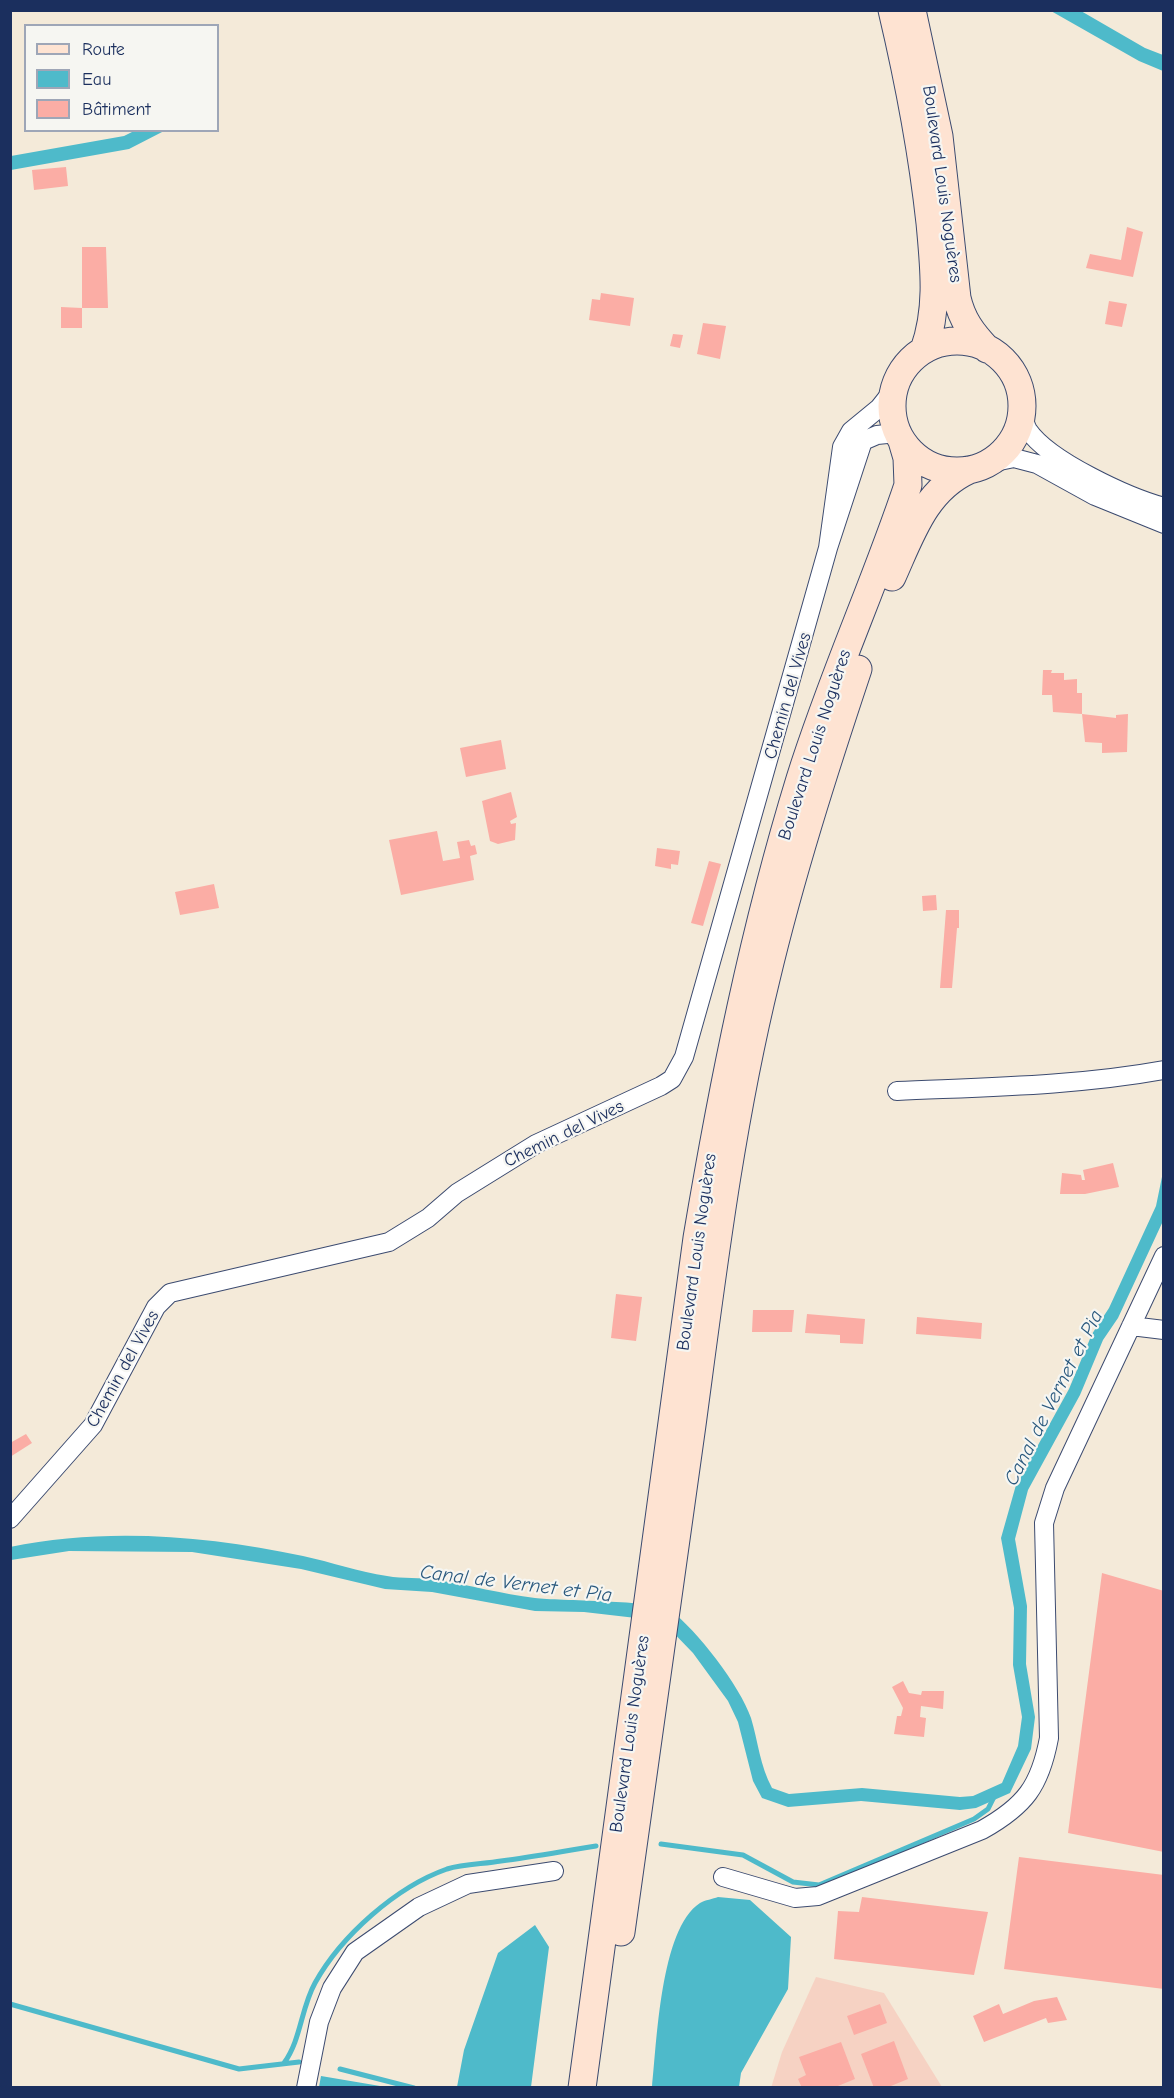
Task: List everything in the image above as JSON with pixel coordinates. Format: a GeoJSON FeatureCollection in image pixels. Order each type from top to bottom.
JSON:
{"type":"FeatureCollection","features":[{"type":"Feature","properties":{"kind":"main road","name":"Boulevard Louis Noguères"},"geometry":{"type":"LineString","coordinates":[[892,10],[914,104],[935,274],[934,315],[924,350]]}},
{"type":"Feature","properties":{"kind":"main road","name":"Boulevard Louis Noguères"},"geometry":{"type":"LineString","coordinates":[[912,10],[939,136],[957,298],[961,314],[971,332],[987,349]]}},
{"type":"Feature","properties":{"kind":"main road"},"geometry":{"type":"LineString","coordinates":[[966,342],[987,349],[1003,360],[1014,375],[1021,393],[1022,412],[1017,432],[1005,450],[979,467],[949,471],[931,466],[914,456],[899,437],[892,411],[894,389],[901,373],[924,350],[945,343],[966,342]]}},
{"type":"Feature","properties":{"kind":"main road","name":"Boulevard Louis Noguères"},"geometry":{"type":"LineString","coordinates":[[659,1592],[698,1238],[718,1114],[747,972],[800,778],[908,485],[907,458],[899,437]]}},
{"type":"Feature","properties":{"kind":"main road","name":"Boulevard Louis Noguères"},"geometry":{"type":"LineString","coordinates":[[582,2088],[659,1592],[737,1118],[766,979],[820,784],[892,578],[917,522],[932,497],[951,478],[979,467]]}},
{"type":"Feature","properties":{"kind":"main road","name":"Boulevard Louis Noguères"},"geometry":{"type":"LineString","coordinates":[[601,2088],[653,1633]]}},
{"type":"Feature","properties":{"kind":"street","name":"Chemin del Vives"},"geometry":{"type":"LineString","coordinates":[[828,548],[842,447],[852,431],[879,408],[894,389]]}},
{"type":"Feature","properties":{"kind":"street"},"geometry":{"type":"LineString","coordinates":[[1022,412],[1028,429],[1046,448],[1102,482],[1164,507]]}},
{"type":"Feature","properties":{"kind":"street","name":"Chemin del Vives"},"geometry":{"type":"LineString","coordinates":[[10,1519],[93,1425],[156,1307],[170,1293],[388,1242],[428,1218],[467,1186],[536,1144],[642,1096],[672,1079],[684,1058],[828,548],[864,441],[876,435],[899,437]]}},
{"type":"Feature","properties":{"kind":"street"},"geometry":{"type":"LineString","coordinates":[[979,467],[1014,458],[1038,464],[1095,496],[1164,524]]}},
{"type":"Feature","properties":{"kind":"street"},"geometry":{"type":"LineString","coordinates":[[897,1091],[1041,1084],[1131,1076],[1164,1070]]}},
{"type":"Feature","properties":{"kind":"street"},"geometry":{"type":"LineString","coordinates":[[723,1877],[795,1898],[818,1896],[982,1830],[1005,1817],[1029,1796],[1043,1768],[1049,1738],[1044,1523],[1055,1488],[1164,1256]]}},
{"type":"Feature","properties":{"kind":"street"},"geometry":{"type":"LineString","coordinates":[[1131,1326],[1164,1330]]}},
{"type":"Feature","properties":{"kind":"street"},"geometry":{"type":"LineString","coordinates":[[306,2088],[320,2022],[332,1988],[355,1952],[419,1907],[468,1884],[554,1871]]}},
{"type":"Feature","properties":{"kind":"shaded area"},"geometry":{"type":"Polygon","coordinates":[[[816,1977],[884,1993],[942,2087],[771,2088],[782,2052],[816,1977]]]}},
{"type":"Feature","properties":{"kind":"water"},"geometry":{"type":"Polygon","coordinates":[[[1051,11],[1081,11],[1145,48],[1163,55],[1163,71],[1139,61],[1051,11]]]}},
{"type":"Feature","properties":{"kind":"water"},"geometry":{"type":"Polygon","coordinates":[[[132,132],[162,132],[129,149],[11,170],[11,156],[124,136],[132,132]]]}},
{"type":"Feature","properties":{"kind":"water"},"geometry":{"type":"Polygon","coordinates":[[[1163,1172],[1163,1221],[1118,1318],[1103,1340],[1080,1395],[1028,1490],[1015,1539],[1027,1606],[1026,1664],[1035,1717],[1031,1749],[1010,1793],[976,1808],[960,1810],[861,1801],[788,1807],[762,1798],[753,1781],[738,1722],[728,1701],[693,1653],[662,1621],[584,1612],[535,1611],[432,1592],[385,1589],[301,1569],[192,1552],[69,1551],[11,1560],[10,1547],[46,1541],[83,1537],[157,1536],[231,1543],[314,1558],[376,1574],[437,1580],[523,1596],[661,1607],[670,1610],[681,1619],[705,1645],[738,1690],[751,1718],[762,1762],[772,1788],[789,1794],[862,1788],[960,1797],[973,1796],[1002,1783],[1018,1746],[1022,1717],[1013,1665],[1014,1608],[1001,1538],[1016,1485],[1069,1389],[1092,1334],[1109,1308],[1156,1206],[1163,1172]]]}},
{"type":"Feature","properties":{"kind":"water"},"geometry":{"type":"Polygon","coordinates":[[[718,1897],[750,1900],[791,1937],[788,1989],[741,2073],[739,2087],[652,2087],[663,1988],[676,1937],[687,1917],[700,1903],[718,1897]]]}},
{"type":"Feature","properties":{"kind":"water"},"geometry":{"type":"Polygon","coordinates":[[[535,1925],[549,1947],[531,2087],[457,2087],[464,2050],[498,1953],[535,1925]]]}},
{"type":"Feature","properties":{"kind":"water"},"geometry":{"type":"Polygon","coordinates":[[[321,2076],[386,2087],[319,2087],[321,2076]]]}},
{"type":"Feature","properties":{"kind":"building"},"geometry":{"type":"Polygon","coordinates":[[[66,167],[68,186],[34,190],[32,170],[66,167]]]}},
{"type":"Feature","properties":{"kind":"building"},"geometry":{"type":"Polygon","coordinates":[[[1127,227],[1143,232],[1133,277],[1086,268],[1090,254],[1121,260],[1127,227]]]}},
{"type":"Feature","properties":{"kind":"building"},"geometry":{"type":"Polygon","coordinates":[[[82,247],[106,247],[108,308],[82,308],[82,247]]]}},
{"type":"Feature","properties":{"kind":"building"},"geometry":{"type":"Polygon","coordinates":[[[601,293],[634,298],[630,326],[589,320],[592,299],[600,300],[601,293]]]}},
{"type":"Feature","properties":{"kind":"building"},"geometry":{"type":"Polygon","coordinates":[[[1109,301],[1127,304],[1122,327],[1105,324],[1109,301]]]}},
{"type":"Feature","properties":{"kind":"building"},"geometry":{"type":"Polygon","coordinates":[[[61,307],[82,308],[82,328],[61,328],[61,307]]]}},
{"type":"Feature","properties":{"kind":"building"},"geometry":{"type":"Polygon","coordinates":[[[703,323],[726,326],[720,359],[697,354],[703,323]]]}},
{"type":"Feature","properties":{"kind":"building"},"geometry":{"type":"Polygon","coordinates":[[[673,334],[683,335],[680,348],[670,346],[673,334]]]}},
{"type":"Feature","properties":{"kind":"building"},"geometry":{"type":"Polygon","coordinates":[[[1043,670],[1052,670],[1051,673],[1064,673],[1064,680],[1077,679],[1077,693],[1082,693],[1082,714],[1053,712],[1052,695],[1042,695],[1043,670]]]}},
{"type":"Feature","properties":{"kind":"building"},"geometry":{"type":"Polygon","coordinates":[[[1082,714],[1116,718],[1116,715],[1128,714],[1127,752],[1102,753],[1102,743],[1085,742],[1082,714]]]}},
{"type":"Feature","properties":{"kind":"building"},"geometry":{"type":"Polygon","coordinates":[[[501,740],[506,769],[466,777],[460,748],[501,740]]]}},
{"type":"Feature","properties":{"kind":"building"},"geometry":{"type":"Polygon","coordinates":[[[511,792],[517,817],[510,821],[511,824],[516,823],[515,840],[498,844],[490,841],[482,801],[511,792]]]}},
{"type":"Feature","properties":{"kind":"building"},"geometry":{"type":"Polygon","coordinates":[[[437,831],[443,861],[460,858],[457,842],[469,840],[471,846],[475,845],[477,854],[470,856],[474,880],[401,895],[389,840],[437,831]]]}},
{"type":"Feature","properties":{"kind":"building"},"geometry":{"type":"Polygon","coordinates":[[[657,848],[680,851],[678,865],[671,864],[671,869],[655,866],[657,848]]]}},
{"type":"Feature","properties":{"kind":"building"},"geometry":{"type":"Polygon","coordinates":[[[709,861],[721,864],[703,926],[691,923],[709,861]]]}},
{"type":"Feature","properties":{"kind":"building"},"geometry":{"type":"Polygon","coordinates":[[[214,884],[219,908],[180,915],[175,892],[214,884]]]}},
{"type":"Feature","properties":{"kind":"building"},"geometry":{"type":"Polygon","coordinates":[[[936,895],[937,910],[923,911],[922,896],[936,895]]]}},
{"type":"Feature","properties":{"kind":"building"},"geometry":{"type":"Polygon","coordinates":[[[946,910],[959,910],[959,928],[957,928],[952,988],[940,988],[946,910]]]}},
{"type":"Feature","properties":{"kind":"building"},"geometry":{"type":"Polygon","coordinates":[[[1113,1163],[1119,1187],[1085,1194],[1060,1194],[1062,1173],[1081,1175],[1082,1180],[1085,1180],[1083,1170],[1113,1163]]]}},
{"type":"Feature","properties":{"kind":"building"},"geometry":{"type":"Polygon","coordinates":[[[616,1294],[642,1297],[636,1341],[611,1338],[616,1294]]]}},
{"type":"Feature","properties":{"kind":"building"},"geometry":{"type":"Polygon","coordinates":[[[753,1310],[794,1310],[792,1332],[752,1332],[753,1310]]]}},
{"type":"Feature","properties":{"kind":"building"},"geometry":{"type":"Polygon","coordinates":[[[807,1314],[865,1319],[863,1344],[840,1343],[840,1335],[805,1333],[807,1314]]]}},
{"type":"Feature","properties":{"kind":"building"},"geometry":{"type":"Polygon","coordinates":[[[917,1317],[982,1323],[981,1339],[916,1334],[917,1317]]]}},
{"type":"Feature","properties":{"kind":"building"},"geometry":{"type":"Polygon","coordinates":[[[26,1434],[32,1443],[10,1457],[10,1443],[26,1434]]]}},
{"type":"Feature","properties":{"kind":"building"},"geometry":{"type":"Polygon","coordinates":[[[1102,1573],[1164,1591],[1164,1852],[1068,1833],[1102,1573]]]}},
{"type":"Feature","properties":{"kind":"building"},"geometry":{"type":"Polygon","coordinates":[[[903,1681],[909,1693],[921,1695],[922,1691],[944,1691],[943,1709],[921,1706],[920,1717],[926,1718],[924,1737],[894,1734],[897,1716],[901,1716],[903,1708],[892,1687],[903,1681]]]}},
{"type":"Feature","properties":{"kind":"building"},"geometry":{"type":"Polygon","coordinates":[[[1019,1857],[1164,1875],[1164,1989],[1004,1969],[1019,1857]]]}},
{"type":"Feature","properties":{"kind":"building"},"geometry":{"type":"Polygon","coordinates":[[[862,1897],[988,1912],[974,1975],[834,1959],[838,1911],[859,1912],[862,1897]]]}},
{"type":"Feature","properties":{"kind":"building"},"geometry":{"type":"Polygon","coordinates":[[[1057,1997],[1067,2020],[1048,2023],[1046,2018],[984,2042],[973,2016],[999,2004],[1003,2014],[1034,2001],[1057,1997]]]}},
{"type":"Feature","properties":{"kind":"building"},"geometry":{"type":"Polygon","coordinates":[[[880,2004],[887,2023],[854,2035],[847,2016],[880,2004]]]}},
{"type":"Feature","properties":{"kind":"building"},"geometry":{"type":"Polygon","coordinates":[[[894,2041],[908,2079],[886,2088],[874,2088],[861,2054],[894,2041]]]}},
{"type":"Feature","properties":{"kind":"building"},"geometry":{"type":"Polygon","coordinates":[[[841,2042],[855,2079],[833,2088],[802,2088],[798,2079],[806,2075],[799,2057],[841,2042]]]}},
{"type":"Feature","properties":{"kind":"waterway"},"geometry":{"type":"LineString","coordinates":[[661,1844],[743,1855],[793,1882],[819,1885],[974,1819],[988,1809],[995,1795]]}},
{"type":"Feature","properties":{"kind":"waterway"},"geometry":{"type":"LineString","coordinates":[[284,2063],[294,2044],[310,1993],[326,1965],[355,1931],[390,1901],[428,1877],[447,1869],[596,1846]]}},
{"type":"Feature","properties":{"kind":"waterway"},"geometry":{"type":"LineString","coordinates":[[10,2004],[239,2069],[299,2062]]}},
{"type":"Feature","properties":{"kind":"waterway"},"geometry":{"type":"LineString","coordinates":[[340,2069],[414,2088]]}},
{"type":"Feature","properties":{"kind":"water label","name":"Canal de Vernet et Pia"},"geometry":{"type":"Point","coordinates":[1054,1398]}},
{"type":"Feature","properties":{"kind":"water label","name":"Canal de Vernet et Pia"},"geometry":{"type":"Point","coordinates":[516,1584]}}]}
